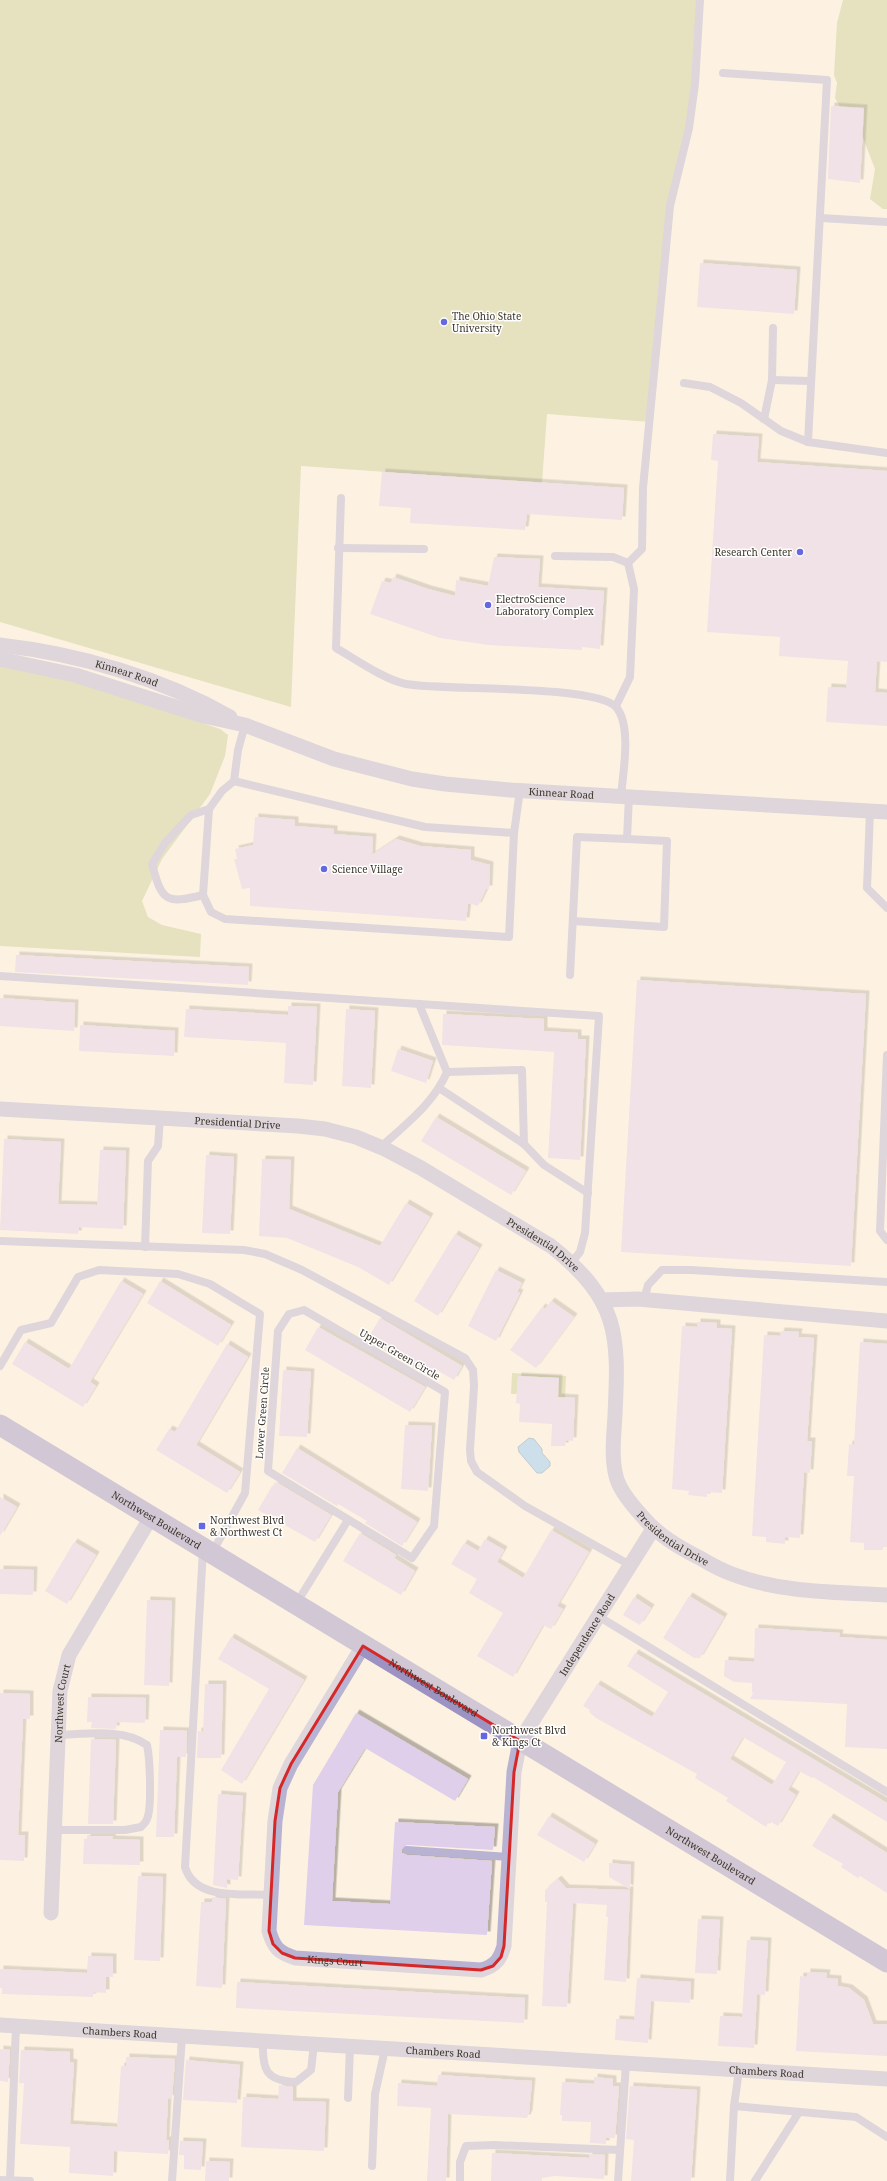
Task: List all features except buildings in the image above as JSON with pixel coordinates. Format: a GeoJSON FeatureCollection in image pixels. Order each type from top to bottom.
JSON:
{"type":"FeatureCollection","features":[{"type":"Feature","properties":{"kind":"main road","name":"Northwest Boulevard"},"geometry":{"type":"LineString","coordinates":[[0,1425],[887,1962]]}},
{"type":"Feature","properties":{"kind":"street","name":"Kinnear Road"},"geometry":{"type":"LineString","coordinates":[[0,645],[84,661],[153,681],[208,704],[245,725],[311,751],[379,772],[445,784],[520,790],[887,812]]}},
{"type":"Feature","properties":{"kind":"street","name":"Kinnear Road"},"geometry":{"type":"LineString","coordinates":[[0,659],[75,675],[204,716],[245,725]]}},
{"type":"Feature","properties":{"kind":"street","name":"Presidential Drive"},"geometry":{"type":"LineString","coordinates":[[0,1109],[312,1127],[356,1137],[381,1147],[421,1168],[551,1246],[572,1262],[589,1281],[602,1300],[612,1325],[616,1344],[617,1380],[613,1447],[616,1476],[630,1503],[653,1529],[679,1548],[732,1574],[760,1583],[793,1590],[887,1595]]}},
{"type":"Feature","properties":{"kind":"street"},"geometry":{"type":"LineString","coordinates":[[602,1300],[644,1299],[887,1321]]}},
{"type":"Feature","properties":{"kind":"street","name":"Northwest Court"},"geometry":{"type":"LineString","coordinates":[[51,1913],[60,1691],[68,1654],[151,1517]]}},
{"type":"Feature","properties":{"kind":"street","name":"Independence Road"},"geometry":{"type":"LineString","coordinates":[[520,1741],[653,1529]]}},
{"type":"Feature","properties":{"kind":"street","name":"Kings Court"},"geometry":{"type":"LineString","coordinates":[[364,1646],[291,1764],[280,1788],[275,1821],[269,1931],[273,1944],[282,1954],[295,1958],[481,1970],[493,1966],[501,1958],[504,1946],[514,1772],[520,1741]]}},
{"type":"Feature","properties":{"kind":"street","name":"Chambers Road"},"geometry":{"type":"LineString","coordinates":[[0,2025],[887,2079]]}},
{"type":"Feature","properties":{"kind":"lane"},"geometry":{"type":"LineString","coordinates":[[628,562],[642,549],[643,488],[670,206],[689,128],[694,91],[700,0]]}},
{"type":"Feature","properties":{"kind":"lane"},"geometry":{"type":"LineString","coordinates":[[722,73],[828,80],[808,442]]}},
{"type":"Feature","properties":{"kind":"lane"},"geometry":{"type":"LineString","coordinates":[[821,218],[887,222]]}},
{"type":"Feature","properties":{"kind":"lane"},"geometry":{"type":"LineString","coordinates":[[764,419],[772,380],[773,328]]}},
{"type":"Feature","properties":{"kind":"lane"},"geometry":{"type":"LineString","coordinates":[[772,380],[811,380]]}},
{"type":"Feature","properties":{"kind":"lane"},"geometry":{"type":"LineString","coordinates":[[684,383],[710,387],[742,403],[780,431],[808,442],[887,453]]}},
{"type":"Feature","properties":{"kind":"lane"},"geometry":{"type":"LineString","coordinates":[[341,498],[338,548],[336,648],[372,669],[405,684],[587,694],[616,706],[625,725],[625,796],[627,838]]}},
{"type":"Feature","properties":{"kind":"lane"},"geometry":{"type":"LineString","coordinates":[[338,548],[424,549]]}},
{"type":"Feature","properties":{"kind":"lane"},"geometry":{"type":"LineString","coordinates":[[556,556],[613,557],[628,562]]}},
{"type":"Feature","properties":{"kind":"lane"},"geometry":{"type":"LineString","coordinates":[[616,706],[630,677],[634,589],[628,562]]}},
{"type":"Feature","properties":{"kind":"lane"},"geometry":{"type":"LineString","coordinates":[[245,725],[238,750],[234,781],[222,791],[209,809],[203,895],[211,912],[225,919],[509,937],[514,833],[520,790]]}},
{"type":"Feature","properties":{"kind":"lane"},"geometry":{"type":"LineString","coordinates":[[234,781],[425,827],[514,833]]}},
{"type":"Feature","properties":{"kind":"lane"},"geometry":{"type":"LineString","coordinates":[[203,895],[177,901],[165,897],[157,885],[152,864],[165,843],[191,815],[209,809]]}},
{"type":"Feature","properties":{"kind":"lane"},"geometry":{"type":"LineString","coordinates":[[870,811],[867,888],[887,908]]}},
{"type":"Feature","properties":{"kind":"lane"},"geometry":{"type":"LineString","coordinates":[[570,975],[573,921],[578,837],[627,838],[667,841],[664,927],[573,921]]}},
{"type":"Feature","properties":{"kind":"lane"},"geometry":{"type":"LineString","coordinates":[[0,976],[599,1016],[585,1233],[580,1252],[572,1262]]}},
{"type":"Feature","properties":{"kind":"lane"},"geometry":{"type":"LineString","coordinates":[[381,1147],[429,1102],[439,1088],[447,1072],[419,1004]]}},
{"type":"Feature","properties":{"kind":"lane"},"geometry":{"type":"LineString","coordinates":[[887,1055],[880,1231],[887,1240]]}},
{"type":"Feature","properties":{"kind":"lane"},"geometry":{"type":"LineString","coordinates":[[447,1072],[522,1070],[524,1144]]}},
{"type":"Feature","properties":{"kind":"lane"},"geometry":{"type":"LineString","coordinates":[[439,1088],[524,1144],[544,1165],[588,1192]]}},
{"type":"Feature","properties":{"kind":"lane"},"geometry":{"type":"LineString","coordinates":[[145,1247],[148,1161],[158,1146],[160,1118]]}},
{"type":"Feature","properties":{"kind":"lane"},"geometry":{"type":"LineString","coordinates":[[0,1241],[244,1250],[265,1254],[302,1270],[465,1358],[474,1370],[470,1450],[471,1461],[477,1472],[525,1506],[630,1565]]}},
{"type":"Feature","properties":{"kind":"lane"},"geometry":{"type":"LineString","coordinates":[[0,1366],[21,1330],[51,1323],[78,1277],[99,1270],[178,1274],[210,1284],[260,1314],[245,1493],[208,1551],[185,1867],[188,1876],[195,1885],[205,1890],[271,1895]]}},
{"type":"Feature","properties":{"kind":"lane"},"geometry":{"type":"LineString","coordinates":[[644,1299],[648,1284],[662,1270],[692,1270],[887,1282]]}},
{"type":"Feature","properties":{"kind":"lane","name":"Upper Green Circle"},"geometry":{"type":"LineString","coordinates":[[289,1314],[304,1310],[445,1392],[434,1526]]}},
{"type":"Feature","properties":{"kind":"lane","name":"Lower Green Circle"},"geometry":{"type":"LineString","coordinates":[[289,1314],[278,1331],[268,1470],[412,1558],[434,1526]]}},
{"type":"Feature","properties":{"kind":"lane"},"geometry":{"type":"LineString","coordinates":[[296,1605],[348,1520]]}},
{"type":"Feature","properties":{"kind":"lane"},"geometry":{"type":"LineString","coordinates":[[598,1616],[887,1792]]}},
{"type":"Feature","properties":{"kind":"lane"},"geometry":{"type":"LineString","coordinates":[[54,1830],[125,1830],[141,1827],[147,1819],[149,1790],[150,1760],[147,1744],[137,1738],[104,1734],[58,1735]]}},
{"type":"Feature","properties":{"kind":"lane"},"geometry":{"type":"LineString","coordinates":[[407,1850],[509,1857]]}},
{"type":"Feature","properties":{"kind":"lane"},"geometry":{"type":"LineString","coordinates":[[10,2180],[16,2026]]}},
{"type":"Feature","properties":{"kind":"lane"},"geometry":{"type":"LineString","coordinates":[[172,2181],[182,2036]]}},
{"type":"Feature","properties":{"kind":"lane"},"geometry":{"type":"LineString","coordinates":[[263,2041],[262,2060],[266,2070],[277,2080],[296,2082],[311,2070],[314,2044]]}},
{"type":"Feature","properties":{"kind":"lane"},"geometry":{"type":"LineString","coordinates":[[348,2098],[350,2047]]}},
{"type":"Feature","properties":{"kind":"lane"},"geometry":{"type":"LineString","coordinates":[[372,2166],[375,2094],[386,2049]]}},
{"type":"Feature","properties":{"kind":"lane"},"geometry":{"type":"LineString","coordinates":[[618,2181],[626,2064]]}},
{"type":"Feature","properties":{"kind":"lane"},"geometry":{"type":"LineString","coordinates":[[730,2181],[734,2106],[739,2070]]}},
{"type":"Feature","properties":{"kind":"lane"},"geometry":{"type":"LineString","coordinates":[[734,2106],[856,2117],[887,2137]]}},
{"type":"Feature","properties":{"kind":"lane"},"geometry":{"type":"LineString","coordinates":[[755,2181],[799,2112]]}},
{"type":"Feature","properties":{"kind":"lane"},"geometry":{"type":"LineString","coordinates":[[460,2181],[460,2162],[466,2146],[494,2145],[620,2150]]}},
{"type":"Feature","properties":{"kind":"lane"},"geometry":{"type":"LineString","coordinates":[[0,2180],[30,2181]]}},
{"type":"Feature","properties":{"kind":"highlighted area"},"geometry":{"type":"Polygon","coordinates":[[[363,1646],[520,1741],[514,1772],[504,1946],[501,1957],[493,1966],[481,1970],[295,1958],[282,1953],[273,1944],[269,1931],[275,1821],[280,1788],[291,1764],[363,1646]]]}},
{"type":"Feature","properties":{"kind":"green space"},"geometry":{"type":"Polygon","coordinates":[[[0,0],[700,0],[695,84],[670,206],[650,422],[547,414],[542,483],[301,466],[291,707],[0,622],[0,0]]]}},
{"type":"Feature","properties":{"kind":"green space"},"geometry":{"type":"Polygon","coordinates":[[[843,0],[887,0],[887,209],[883,209],[870,199],[875,169],[858,125],[842,111],[835,98],[837,83],[834,75],[837,23],[843,0]]]}},
{"type":"Feature","properties":{"kind":"green space"},"geometry":{"type":"Polygon","coordinates":[[[0,666],[93,685],[220,729],[228,735],[225,756],[210,794],[162,859],[142,901],[148,917],[162,925],[201,934],[200,957],[0,946],[0,666]]]}},
{"type":"Feature","properties":{"kind":"green space"},"geometry":{"type":"Polygon","coordinates":[[[512,1373],[566,1376],[565,1398],[558,1397],[558,1378],[518,1376],[517,1394],[511,1394],[512,1373]]]}},
{"type":"Feature","properties":{"kind":"water"},"geometry":{"type":"Polygon","coordinates":[[[529,1438],[534,1439],[542,1449],[542,1453],[550,1462],[550,1466],[542,1473],[537,1473],[519,1452],[518,1447],[529,1438]]]}},
{"type":"Feature","properties":{"kind":"place","name":"The Ohio State University"},"geometry":{"type":"Point","coordinates":[444,322]}},
{"type":"Feature","properties":{"kind":"place","name":"Research Center"},"geometry":{"type":"Point","coordinates":[800,552]}},
{"type":"Feature","properties":{"kind":"place","name":"ElectroScience Laboratory Complex"},"geometry":{"type":"Point","coordinates":[488,605]}},
{"type":"Feature","properties":{"kind":"place","name":"Science Village"},"geometry":{"type":"Point","coordinates":[324,869]}},
{"type":"Feature","properties":{"kind":"place","name":"Northwest Blvd & Northwest Ct"},"geometry":{"type":"Point","coordinates":[202,1526]}},
{"type":"Feature","properties":{"kind":"place","name":"Northwest Blvd & Kings Ct"},"geometry":{"type":"Point","coordinates":[484,1736]}}]}
